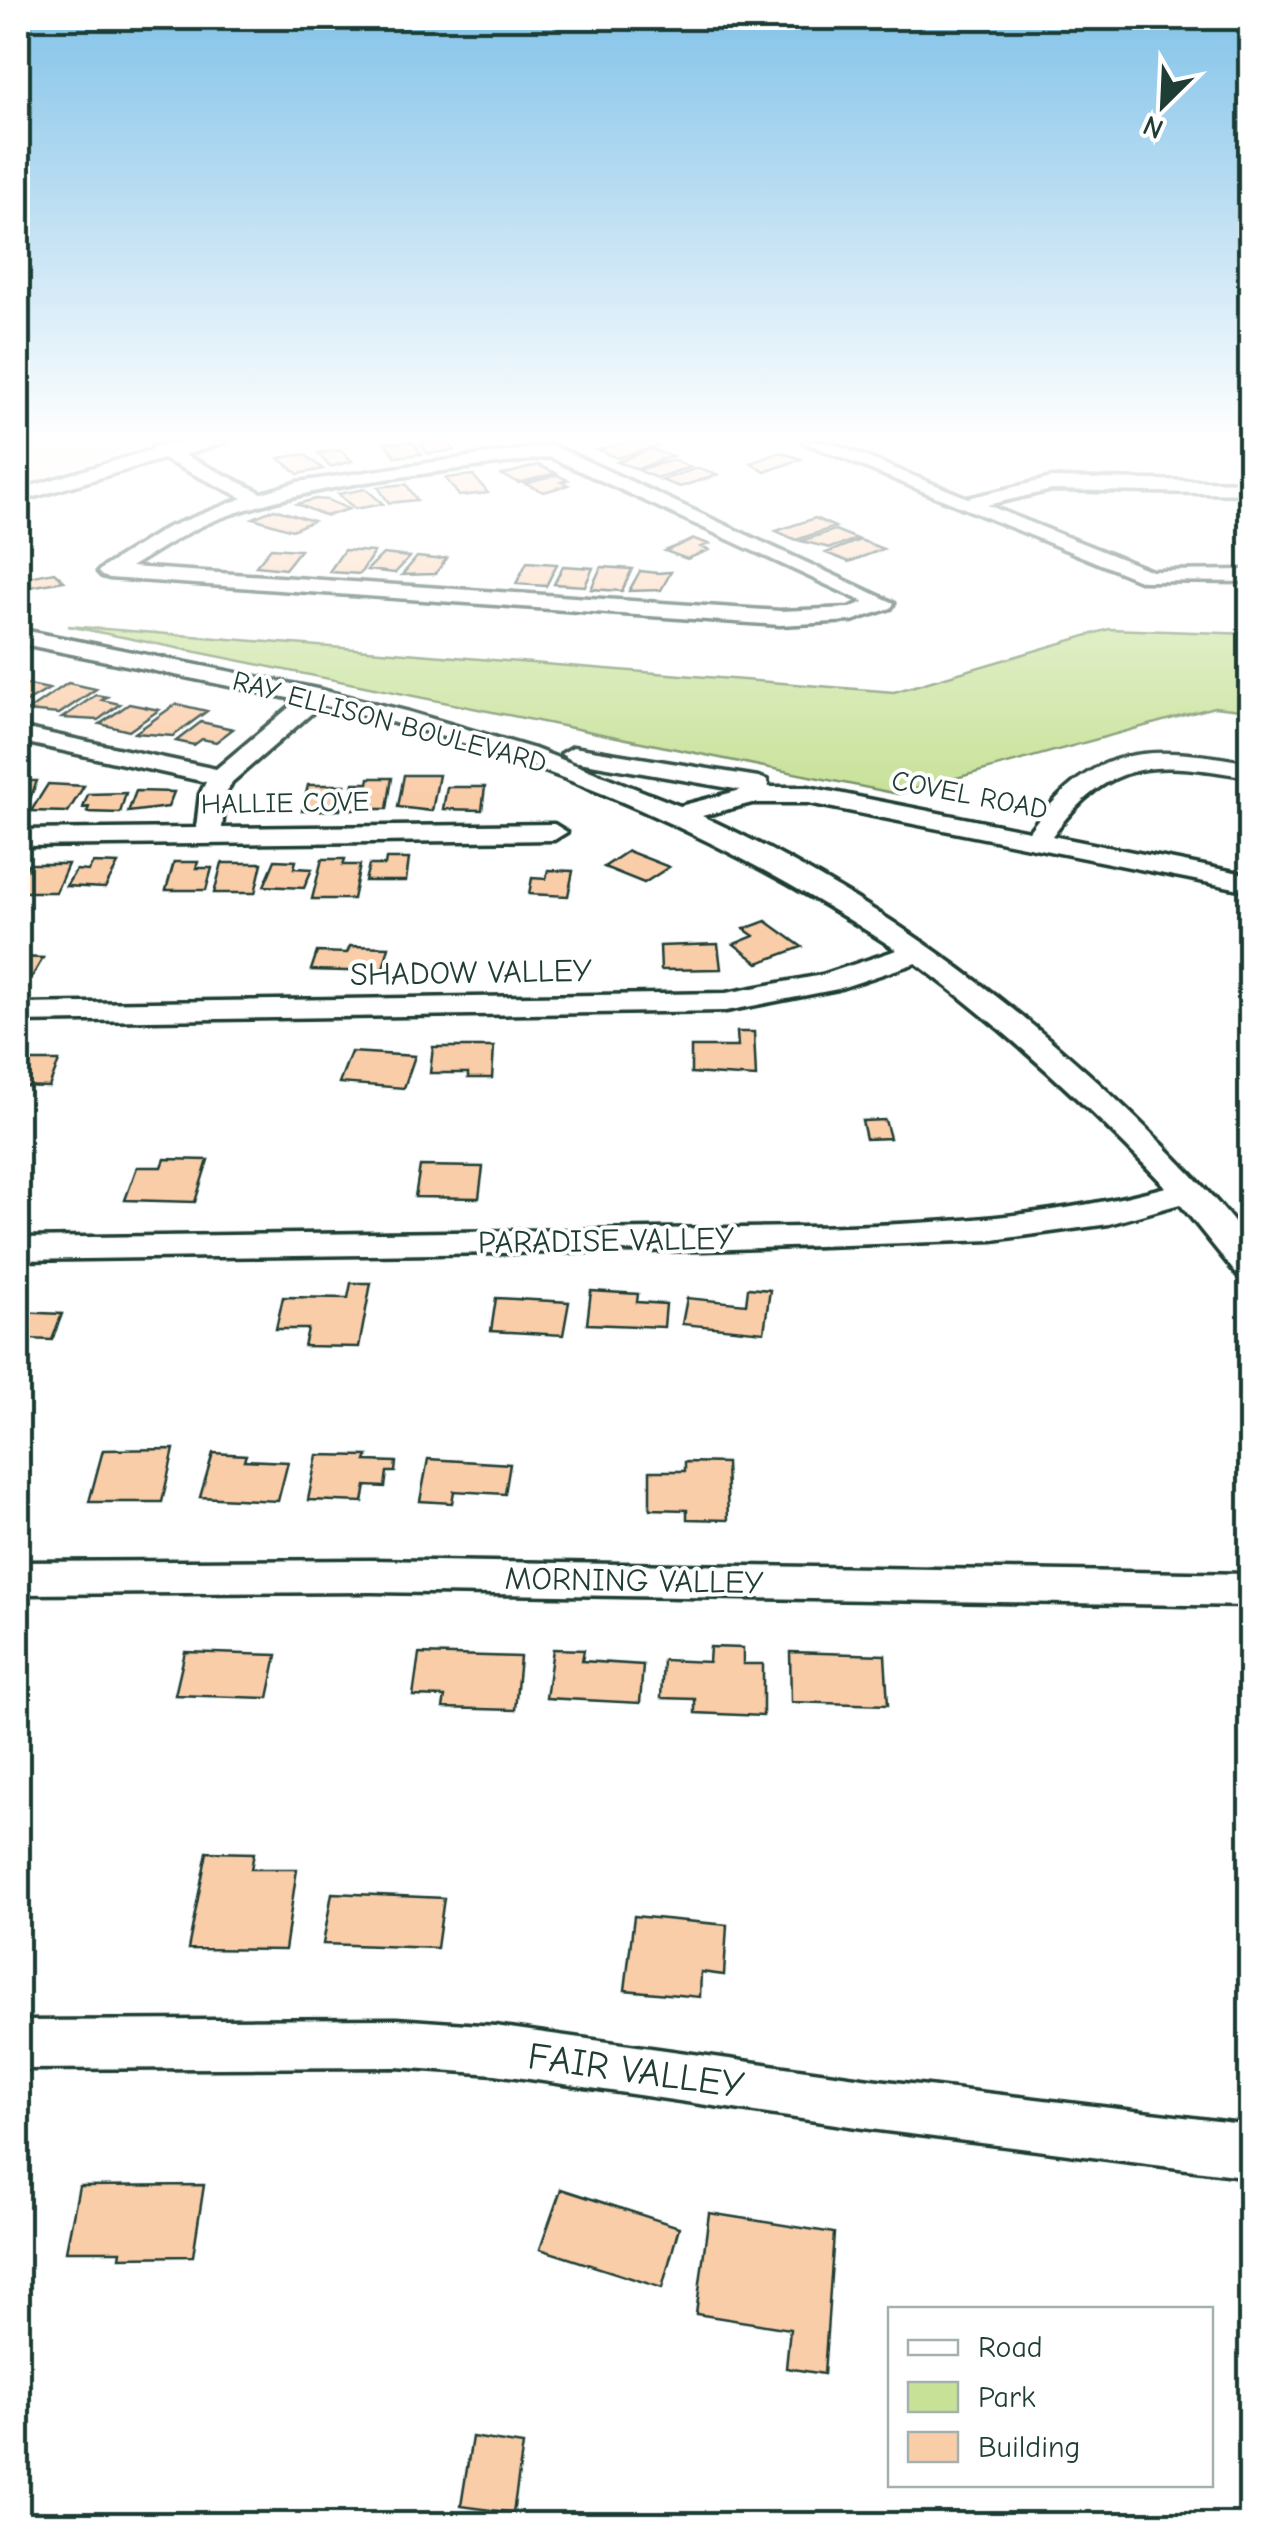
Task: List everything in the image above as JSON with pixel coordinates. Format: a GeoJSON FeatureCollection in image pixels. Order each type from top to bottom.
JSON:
{"type":"FeatureCollection","features":[{"type":"Feature","properties":{"kind":"street"},"geometry":{"type":"LineString","coordinates":[[128,561],[110,572],[780,618],[838,616],[883,603],[791,561]]}},
{"type":"Feature","properties":{"kind":"street"},"geometry":{"type":"LineString","coordinates":[[1108,561],[1149,577],[1250,576]]}},
{"type":"Feature","properties":{"kind":"street","name":"RAY ELLISON BOULEVARD"},"geometry":{"type":"LineString","coordinates":[[18,636],[317,696],[463,735],[567,768],[677,815],[832,896],[992,1003],[1082,1080],[1190,1191],[1250,1268]]}},
{"type":"Feature","properties":{"kind":"street"},"geometry":{"type":"LineString","coordinates":[[208,836],[212,794],[221,778],[317,696]]}},
{"type":"Feature","properties":{"kind":"street"},"geometry":{"type":"LineString","coordinates":[[18,734],[221,778]]}},
{"type":"Feature","properties":{"kind":"street"},"geometry":{"type":"LineString","coordinates":[[463,735],[808,795]]}},
{"type":"Feature","properties":{"kind":"street"},"geometry":{"type":"LineString","coordinates":[[1036,840],[1084,783],[1114,769],[1146,762],[1193,760],[1250,770]]}},
{"type":"Feature","properties":{"kind":"street","name":"COVEL ROAD"},"geometry":{"type":"LineString","coordinates":[[677,815],[751,794],[808,795],[1250,882]]}},
{"type":"Feature","properties":{"kind":"street","name":"HALLIE COVE"},"geometry":{"type":"LineString","coordinates":[[18,838],[554,832]]}},
{"type":"Feature","properties":{"kind":"street","name":"SHADOW VALLEY"},"geometry":{"type":"LineString","coordinates":[[18,1013],[726,1002],[828,983],[919,952]]}},
{"type":"Feature","properties":{"kind":"street","name":"PARADISE VALLEY"},"geometry":{"type":"LineString","coordinates":[[18,1249],[704,1239],[993,1229],[1076,1219],[1190,1191]]}},
{"type":"Feature","properties":{"kind":"street","name":"MORNING VALLEY"},"geometry":{"type":"LineString","coordinates":[[18,1578],[372,1576],[1250,1590]]}},
{"type":"Feature","properties":{"kind":"street","name":"FAIR VALLEY"},"geometry":{"type":"LineString","coordinates":[[18,2045],[396,2043],[495,2050],[870,2104],[1250,2151]]}},
{"type":"Feature","properties":{"kind":"green space"},"geometry":{"type":"Polygon","coordinates":[[[68,626],[894,692],[1109,629],[1250,634],[1250,711],[1214,707],[898,794],[68,626]]]}},
{"type":"Feature","properties":{"kind":"building"},"geometry":{"type":"Polygon","coordinates":[[[260,561],[292,561],[285,569],[256,566],[260,561]]]}},
{"type":"Feature","properties":{"kind":"building"},"geometry":{"type":"Polygon","coordinates":[[[337,561],[369,561],[360,574],[329,572],[337,561]]]}},
{"type":"Feature","properties":{"kind":"building"},"geometry":{"type":"Polygon","coordinates":[[[376,561],[407,561],[395,573],[367,570],[376,561]]]}},
{"type":"Feature","properties":{"kind":"building"},"geometry":{"type":"Polygon","coordinates":[[[414,561],[445,561],[435,574],[402,575],[414,561]]]}},
{"type":"Feature","properties":{"kind":"building"},"geometry":{"type":"Polygon","coordinates":[[[527,562],[557,564],[546,586],[516,584],[527,562]]]}},
{"type":"Feature","properties":{"kind":"building"},"geometry":{"type":"Polygon","coordinates":[[[563,566],[593,568],[585,586],[554,584],[563,566]]]}},
{"type":"Feature","properties":{"kind":"building"},"geometry":{"type":"Polygon","coordinates":[[[601,567],[632,569],[622,591],[591,589],[601,567]]]}},
{"type":"Feature","properties":{"kind":"building"},"geometry":{"type":"Polygon","coordinates":[[[640,571],[671,572],[661,590],[629,591],[640,571]]]}},
{"type":"Feature","properties":{"kind":"building"},"geometry":{"type":"Polygon","coordinates":[[[54,572],[64,581],[18,589],[18,579],[54,572]]]}},
{"type":"Feature","properties":{"kind":"building"},"geometry":{"type":"Polygon","coordinates":[[[20,683],[49,689],[18,707],[20,683]]]}},
{"type":"Feature","properties":{"kind":"building"},"geometry":{"type":"Polygon","coordinates":[[[68,683],[96,689],[59,714],[27,711],[68,683]]]}},
{"type":"Feature","properties":{"kind":"building"},"geometry":{"type":"Polygon","coordinates":[[[96,695],[120,704],[98,720],[62,718],[96,695]]]}},
{"type":"Feature","properties":{"kind":"building"},"geometry":{"type":"Polygon","coordinates":[[[129,704],[159,710],[129,731],[100,724],[129,704]]]}},
{"type":"Feature","properties":{"kind":"building"},"geometry":{"type":"Polygon","coordinates":[[[176,704],[207,711],[173,736],[135,733],[176,704]]]}},
{"type":"Feature","properties":{"kind":"building"},"geometry":{"type":"Polygon","coordinates":[[[201,722],[233,729],[216,742],[202,739],[194,745],[176,741],[201,722]]]}},
{"type":"Feature","properties":{"kind":"building"},"geometry":{"type":"Polygon","coordinates":[[[404,775],[439,775],[432,811],[398,807],[404,775]]]}},
{"type":"Feature","properties":{"kind":"building"},"geometry":{"type":"Polygon","coordinates":[[[369,778],[392,778],[387,809],[350,809],[354,783],[368,783],[369,778]]]}},
{"type":"Feature","properties":{"kind":"building"},"geometry":{"type":"Polygon","coordinates":[[[18,781],[37,781],[24,814],[18,814],[18,781]]]}},
{"type":"Feature","properties":{"kind":"building"},"geometry":{"type":"Polygon","coordinates":[[[48,784],[84,786],[68,812],[31,811],[48,784]]]}},
{"type":"Feature","properties":{"kind":"building"},"geometry":{"type":"Polygon","coordinates":[[[308,785],[345,785],[340,810],[302,811],[308,785]]]}},
{"type":"Feature","properties":{"kind":"building"},"geometry":{"type":"Polygon","coordinates":[[[447,787],[485,787],[482,810],[443,809],[447,787]]]}},
{"type":"Feature","properties":{"kind":"building"},"geometry":{"type":"Polygon","coordinates":[[[136,791],[174,792],[168,807],[128,812],[136,791]]]}},
{"type":"Feature","properties":{"kind":"building"},"geometry":{"type":"Polygon","coordinates":[[[126,793],[120,813],[87,812],[89,807],[83,808],[88,794],[126,793]]]}},
{"type":"Feature","properties":{"kind":"building"},"geometry":{"type":"Polygon","coordinates":[[[628,851],[669,867],[644,883],[604,867],[628,851]]]}},
{"type":"Feature","properties":{"kind":"building"},"geometry":{"type":"Polygon","coordinates":[[[322,859],[345,859],[343,865],[360,865],[353,899],[312,899],[322,859]]]}},
{"type":"Feature","properties":{"kind":"building"},"geometry":{"type":"Polygon","coordinates":[[[386,859],[409,859],[406,881],[365,881],[369,865],[385,865],[386,859]]]}},
{"type":"Feature","properties":{"kind":"building"},"geometry":{"type":"Polygon","coordinates":[[[275,860],[296,861],[294,868],[312,869],[304,888],[264,886],[275,860]]]}},
{"type":"Feature","properties":{"kind":"building"},"geometry":{"type":"Polygon","coordinates":[[[174,862],[198,862],[196,868],[212,868],[206,890],[166,890],[174,862]]]}},
{"type":"Feature","properties":{"kind":"building"},"geometry":{"type":"Polygon","coordinates":[[[93,863],[118,864],[105,888],[66,886],[76,870],[88,871],[93,863]]]}},
{"type":"Feature","properties":{"kind":"building"},"geometry":{"type":"Polygon","coordinates":[[[222,863],[262,863],[255,893],[214,893],[222,863]]]}},
{"type":"Feature","properties":{"kind":"building"},"geometry":{"type":"Polygon","coordinates":[[[28,864],[68,864],[56,892],[18,892],[28,864]]]}},
{"type":"Feature","properties":{"kind":"building"},"geometry":{"type":"Polygon","coordinates":[[[548,870],[573,871],[568,896],[529,894],[532,878],[546,879],[548,870]]]}},
{"type":"Feature","properties":{"kind":"building"},"geometry":{"type":"Polygon","coordinates":[[[766,921],[802,947],[758,963],[734,944],[754,936],[744,929],[766,921]]]}},
{"type":"Feature","properties":{"kind":"building"},"geometry":{"type":"Polygon","coordinates":[[[718,944],[721,969],[661,970],[660,946],[718,944]]]}},
{"type":"Feature","properties":{"kind":"building"},"geometry":{"type":"Polygon","coordinates":[[[350,946],[389,947],[382,972],[311,970],[317,952],[347,953],[350,946]]]}},
{"type":"Feature","properties":{"kind":"building"},"geometry":{"type":"Polygon","coordinates":[[[18,957],[43,958],[32,977],[18,976],[18,957]]]}},
{"type":"Feature","properties":{"kind":"building"},"geometry":{"type":"Polygon","coordinates":[[[737,1032],[754,1032],[756,1077],[691,1073],[691,1047],[738,1047],[737,1032]]]}},
{"type":"Feature","properties":{"kind":"building"},"geometry":{"type":"Polygon","coordinates":[[[433,1047],[494,1047],[492,1078],[468,1078],[468,1073],[430,1073],[433,1047]]]}},
{"type":"Feature","properties":{"kind":"building"},"geometry":{"type":"Polygon","coordinates":[[[351,1052],[415,1056],[404,1088],[339,1083],[351,1052]]]}},
{"type":"Feature","properties":{"kind":"building"},"geometry":{"type":"Polygon","coordinates":[[[18,1061],[59,1061],[49,1087],[18,1086],[18,1061]]]}},
{"type":"Feature","properties":{"kind":"building"},"geometry":{"type":"Polygon","coordinates":[[[885,1120],[890,1138],[866,1139],[862,1121],[885,1120]]]}},
{"type":"Feature","properties":{"kind":"building"},"geometry":{"type":"Polygon","coordinates":[[[165,1159],[208,1160],[195,1202],[125,1200],[137,1167],[162,1167],[165,1159]]]}},
{"type":"Feature","properties":{"kind":"building"},"geometry":{"type":"Polygon","coordinates":[[[420,1166],[483,1167],[479,1198],[415,1197],[420,1166]]]}},
{"type":"Feature","properties":{"kind":"building"},"geometry":{"type":"Polygon","coordinates":[[[351,1283],[371,1283],[359,1347],[304,1346],[308,1329],[276,1329],[283,1297],[348,1298],[351,1283]]]}},
{"type":"Feature","properties":{"kind":"building"},"geometry":{"type":"Polygon","coordinates":[[[748,1288],[770,1290],[764,1332],[682,1324],[687,1298],[746,1304],[748,1288]]]}},
{"type":"Feature","properties":{"kind":"building"},"geometry":{"type":"Polygon","coordinates":[[[591,1291],[638,1294],[637,1302],[666,1304],[664,1327],[587,1324],[591,1291]]]}},
{"type":"Feature","properties":{"kind":"building"},"geometry":{"type":"Polygon","coordinates":[[[496,1298],[569,1302],[563,1335],[491,1331],[496,1298]]]}},
{"type":"Feature","properties":{"kind":"building"},"geometry":{"type":"Polygon","coordinates":[[[18,1312],[62,1314],[52,1340],[27,1339],[18,1360],[18,1312]]]}},
{"type":"Feature","properties":{"kind":"building"},"geometry":{"type":"Polygon","coordinates":[[[174,1449],[162,1502],[89,1502],[103,1450],[174,1449]]]}},
{"type":"Feature","properties":{"kind":"building"},"geometry":{"type":"Polygon","coordinates":[[[213,1453],[246,1455],[244,1460],[288,1462],[278,1501],[200,1497],[213,1453]]]}},
{"type":"Feature","properties":{"kind":"building"},"geometry":{"type":"Polygon","coordinates":[[[317,1455],[368,1456],[366,1461],[396,1462],[395,1472],[387,1472],[385,1487],[366,1486],[363,1502],[308,1500],[317,1455]]]}},
{"type":"Feature","properties":{"kind":"building"},"geometry":{"type":"Polygon","coordinates":[[[428,1459],[510,1464],[505,1494],[454,1491],[452,1503],[420,1501],[428,1459]]]}},
{"type":"Feature","properties":{"kind":"building"},"geometry":{"type":"Polygon","coordinates":[[[685,1462],[726,1463],[728,1520],[687,1519],[687,1510],[650,1509],[650,1471],[685,1471],[685,1462]]]}},
{"type":"Feature","properties":{"kind":"building"},"geometry":{"type":"Polygon","coordinates":[[[710,1647],[743,1648],[743,1664],[763,1664],[763,1716],[695,1713],[695,1699],[661,1698],[663,1660],[709,1662],[710,1647]]]}},
{"type":"Feature","properties":{"kind":"building"},"geometry":{"type":"Polygon","coordinates":[[[553,1649],[584,1650],[582,1661],[643,1665],[640,1703],[546,1698],[553,1649]]]}},
{"type":"Feature","properties":{"kind":"building"},"geometry":{"type":"Polygon","coordinates":[[[185,1652],[277,1655],[268,1698],[175,1695],[185,1652]]]}},
{"type":"Feature","properties":{"kind":"building"},"geometry":{"type":"Polygon","coordinates":[[[790,1652],[885,1655],[888,1705],[791,1702],[790,1652]]]}},
{"type":"Feature","properties":{"kind":"building"},"geometry":{"type":"Polygon","coordinates":[[[419,1654],[520,1657],[515,1710],[443,1708],[445,1697],[413,1696],[419,1654]]]}},
{"type":"Feature","properties":{"kind":"building"},"geometry":{"type":"Polygon","coordinates":[[[207,1852],[254,1853],[251,1869],[297,1869],[285,1950],[188,1949],[207,1852]]]}},
{"type":"Feature","properties":{"kind":"building"},"geometry":{"type":"Polygon","coordinates":[[[332,1893],[444,1898],[437,1948],[323,1944],[332,1893]]]}},
{"type":"Feature","properties":{"kind":"building"},"geometry":{"type":"Polygon","coordinates":[[[634,1916],[727,1925],[724,1975],[701,1972],[700,1997],[625,1990],[634,1916]]]}},
{"type":"Feature","properties":{"kind":"building"},"geometry":{"type":"Polygon","coordinates":[[[204,2185],[193,2256],[120,2257],[121,2251],[66,2251],[79,2186],[204,2185]]]}},
{"type":"Feature","properties":{"kind":"building"},"geometry":{"type":"Polygon","coordinates":[[[561,2189],[679,2227],[662,2288],[540,2249],[561,2189]]]}},
{"type":"Feature","properties":{"kind":"building"},"geometry":{"type":"Polygon","coordinates":[[[709,2213],[834,2233],[824,2374],[786,2368],[790,2329],[696,2314],[709,2213]]]}},
{"type":"Feature","properties":{"kind":"building"},"geometry":{"type":"Polygon","coordinates":[[[472,2437],[523,2445],[513,2513],[461,2506],[472,2437]]]}}]}
